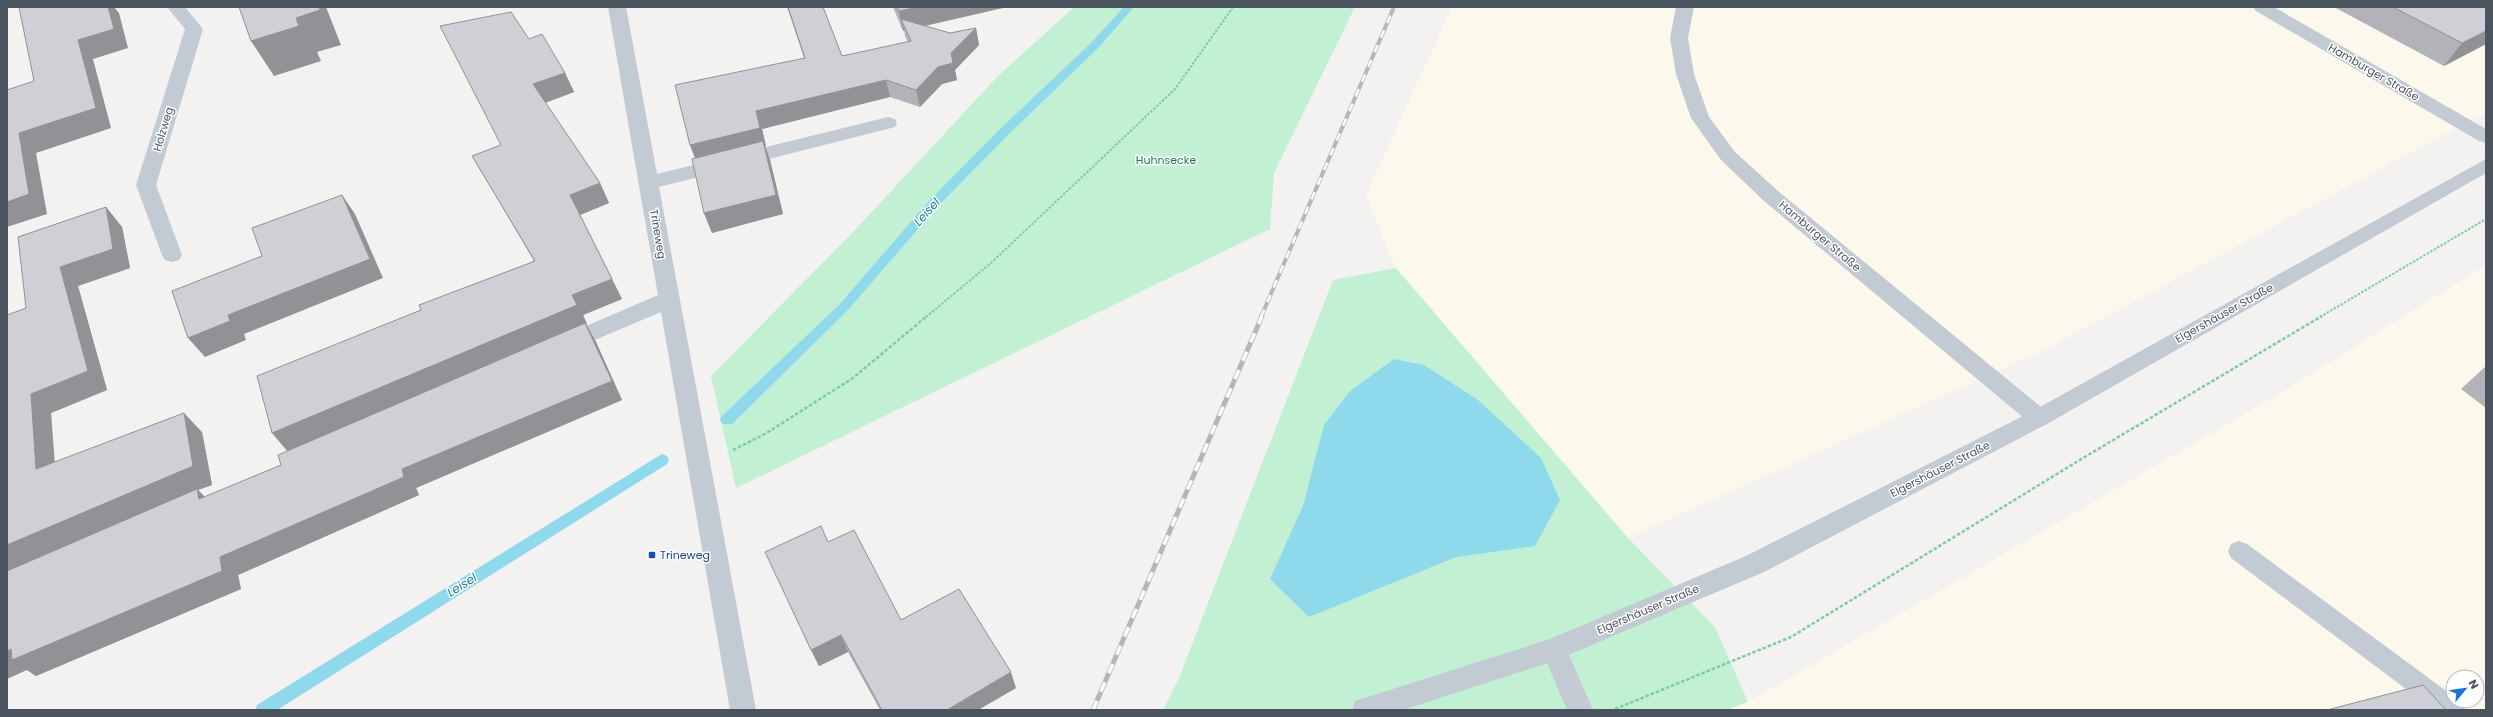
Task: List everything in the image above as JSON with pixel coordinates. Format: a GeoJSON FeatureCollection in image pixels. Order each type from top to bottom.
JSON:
{"type":"FeatureCollection","features":[{"type":"Feature","properties":{"kind":"street","name":"Holzweg"},"geometry":{"type":"LineString","coordinates":[[172,255],[146,185],[194,29],[176,7]]}},
{"type":"Feature","properties":{"kind":"street","name":"Trineweg"},"geometry":{"type":"LineString","coordinates":[[617,7],[743,710]]}},
{"type":"Feature","properties":{"kind":"street","name":"Hamburger Straße"},"geometry":{"type":"LineString","coordinates":[[1685,7],[1679,38],[1685,74],[1700,118],[1728,156],[1771,196],[2039,418]]}},
{"type":"Feature","properties":{"kind":"street","name":"Hamburger Straße"},"geometry":{"type":"LineString","coordinates":[[2262,7],[2486,137]]}},
{"type":"Feature","properties":{"kind":"street"},"geometry":{"type":"LineString","coordinates":[[648,183],[888,123]]}},
{"type":"Feature","properties":{"kind":"street","name":"Elgershäuser Straße"},"geometry":{"type":"LineString","coordinates":[[1365,710],[1554,649],[1755,564],[2039,418],[2486,165]]}},
{"type":"Feature","properties":{"kind":"street"},"geometry":{"type":"LineString","coordinates":[[546,353],[670,299]]}},
{"type":"Feature","properties":{"kind":"street"},"geometry":{"type":"LineString","coordinates":[[1554,649],[1580,710]]}},
{"type":"Feature","properties":{"kind":"lane"},"geometry":{"type":"LineString","coordinates":[[2239,551],[2453,710]]}},
{"type":"Feature","properties":{"kind":"path"},"geometry":{"type":"LineString","coordinates":[[699,467],[765,434],[853,378],[990,264],[1175,89],[1233,7]]}},
{"type":"Feature","properties":{"kind":"path"},"geometry":{"type":"LineString","coordinates":[[1612,710],[1791,637],[2083,458],[2486,219]]}},
{"type":"Feature","properties":{"kind":"shaded area"},"geometry":{"type":"Polygon","coordinates":[[[1452,7],[2486,7],[2486,112],[2046,349],[1628,538],[1395,268],[1366,195],[1452,7]]]}},
{"type":"Feature","properties":{"kind":"shaded area"},"geometry":{"type":"Polygon","coordinates":[[[2486,265],[2486,710],[1726,710],[1748,702],[2274,397],[2486,265]]]}},
{"type":"Feature","properties":{"kind":"green space","name":"Huhnsecke"},"geometry":{"type":"Polygon","coordinates":[[[1074,7],[1355,7],[1274,173],[1270,229],[736,488],[711,376],[855,230],[997,77],[1074,7]]]}},
{"type":"Feature","properties":{"kind":"green space"},"geometry":{"type":"Polygon","coordinates":[[[1396,268],[1628,538],[1715,627],[1748,702],[1726,710],[1163,710],[1179,678],[1333,280],[1396,268]]]}},
{"type":"Feature","properties":{"kind":"water"},"geometry":{"type":"Polygon","coordinates":[[[1394,359],[1424,365],[1478,400],[1541,458],[1560,500],[1535,546],[1456,557],[1309,617],[1270,579],[1303,506],[1324,425],[1350,391],[1394,359]]]}},
{"type":"Feature","properties":{"kind":"building"},"geometry":{"type":"Polygon","coordinates":[[[19,7],[108,7],[114,29],[78,40],[96,108],[19,133],[29,194],[7,202],[7,90],[34,81],[19,7]]]}},
{"type":"Feature","properties":{"kind":"building"},"geometry":{"type":"Polygon","coordinates":[[[239,7],[319,7],[320,10],[296,18],[299,26],[251,41],[239,7]]]}},
{"type":"Feature","properties":{"kind":"building"},"geometry":{"type":"Polygon","coordinates":[[[788,7],[823,7],[842,56],[911,41],[901,19],[950,33],[976,28],[951,53],[953,63],[938,67],[916,90],[886,80],[756,111],[760,128],[690,145],[675,85],[805,58],[788,7]]]}},
{"type":"Feature","properties":{"kind":"building"},"geometry":{"type":"Polygon","coordinates":[[[897,7],[918,7],[899,11],[897,7]]]}},
{"type":"Feature","properties":{"kind":"building"},"geometry":{"type":"Polygon","coordinates":[[[2393,7],[2486,7],[2486,31],[2462,43],[2393,7]]]}},
{"type":"Feature","properties":{"kind":"building"},"geometry":{"type":"Polygon","coordinates":[[[511,12],[529,39],[542,34],[565,73],[533,84],[600,183],[570,195],[612,279],[572,295],[577,305],[272,433],[257,376],[421,310],[419,305],[535,261],[472,156],[501,145],[440,26],[511,12]]]}},
{"type":"Feature","properties":{"kind":"building"},"geometry":{"type":"Polygon","coordinates":[[[763,141],[776,195],[704,213],[692,159],[763,141]]]}},
{"type":"Feature","properties":{"kind":"building"},"geometry":{"type":"Polygon","coordinates":[[[342,195],[370,259],[228,315],[230,321],[188,338],[172,291],[262,256],[252,228],[342,195]]]}},
{"type":"Feature","properties":{"kind":"building"},"geometry":{"type":"Polygon","coordinates":[[[106,207],[113,249],[60,267],[88,371],[31,394],[36,469],[184,413],[193,466],[7,545],[7,315],[26,308],[18,237],[106,207]]]}},
{"type":"Feature","properties":{"kind":"building"},"geometry":{"type":"Polygon","coordinates":[[[585,323],[612,381],[402,469],[404,477],[220,557],[222,571],[12,660],[11,649],[7,651],[7,571],[197,489],[199,499],[281,465],[278,455],[585,323]]]}},
{"type":"Feature","properties":{"kind":"building"},"geometry":{"type":"Polygon","coordinates":[[[821,526],[828,542],[854,530],[901,620],[959,589],[1011,672],[947,710],[882,710],[841,635],[811,650],[765,552],[821,526]]]}},
{"type":"Feature","properties":{"kind":"building"},"geometry":{"type":"Polygon","coordinates":[[[2423,685],[2446,710],[2327,710],[2423,685]]]}},
{"type":"Feature","properties":{"kind":"waterway","name":"Leisel"},"geometry":{"type":"LineString","coordinates":[[727,420],[844,307],[932,205],[1004,132],[1094,46],[1129,7]]}},
{"type":"Feature","properties":{"kind":"waterway","name":"Leisel"},"geometry":{"type":"LineString","coordinates":[[263,710],[662,460]]}},
{"type":"Feature","properties":{"kind":"railway"},"geometry":{"type":"LineString","coordinates":[[1261,317],[1394,7]]}},
{"type":"Feature","properties":{"kind":"railway"},"geometry":{"type":"LineString","coordinates":[[1093,710],[1262,316]]}},
{"type":"Feature","properties":{"kind":"place","name":"Trineweg"},"geometry":{"type":"Point","coordinates":[652,555]}}]}
